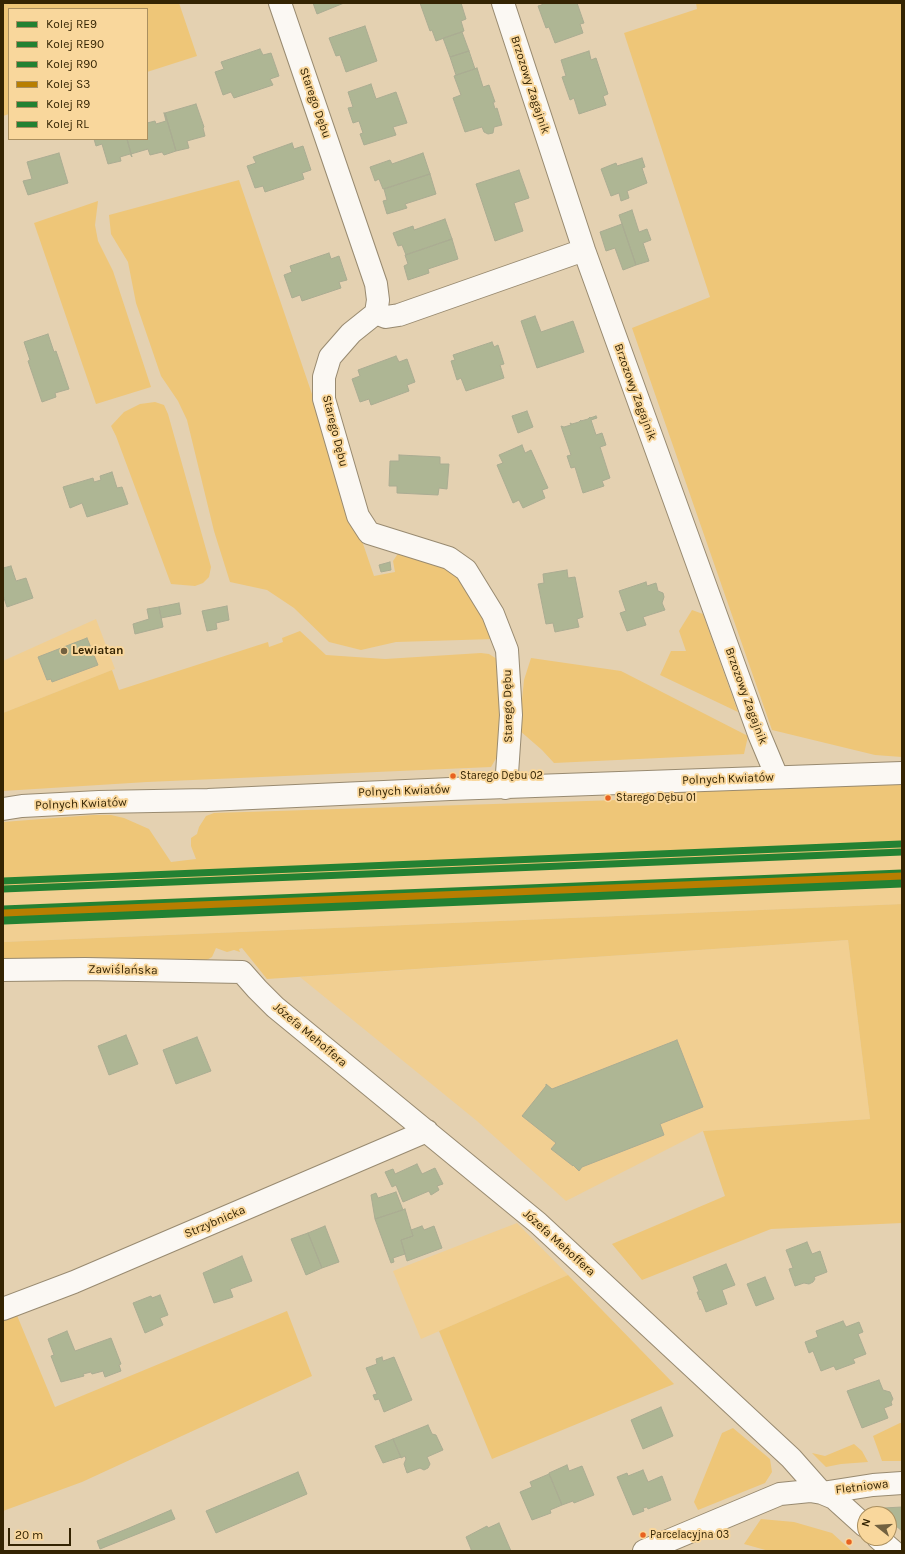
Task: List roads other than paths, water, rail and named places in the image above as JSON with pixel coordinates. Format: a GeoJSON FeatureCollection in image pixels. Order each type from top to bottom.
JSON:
{"type":"FeatureCollection","features":[{"type":"Feature","properties":{"kind":"street","name":"Starego Dębu"},"geometry":{"type":"LineString","coordinates":[[280,3],[376,284],[378,300],[376,313],[351,333],[330,357],[324,377],[324,399],[358,516],[369,533],[449,558],[466,570],[492,614],[507,650],[511,715],[506,788]]}},
{"type":"Feature","properties":{"kind":"street","name":"Brzozowy Zagajnik"},"geometry":{"type":"LineString","coordinates":[[503,3],[584,250],[759,734],[777,777]]}},
{"type":"Feature","properties":{"kind":"street"},"geometry":{"type":"LineString","coordinates":[[376,313],[386,317],[400,315],[584,250]]}},
{"type":"Feature","properties":{"kind":"street","name":"Polnych Kwiatów"},"geometry":{"type":"LineString","coordinates":[[3,809],[22,806],[99,802],[208,800],[450,789],[902,773]]}},
{"type":"Feature","properties":{"kind":"street","name":"Zawiślańska"},"geometry":{"type":"LineString","coordinates":[[3,970],[85,969],[242,972]]}},
{"type":"Feature","properties":{"kind":"street","name":"Józefa Mehoffera"},"geometry":{"type":"LineString","coordinates":[[242,972],[275,1007],[538,1223],[791,1458],[822,1492],[834,1498],[857,1519]]}},
{"type":"Feature","properties":{"kind":"street","name":"Strzybnicka"},"geometry":{"type":"LineString","coordinates":[[3,1310],[81,1279],[427,1131]]}},
{"type":"Feature","properties":{"kind":"street","name":"Fletniowa"},"geometry":{"type":"LineString","coordinates":[[644,1551],[780,1494],[810,1491],[822,1492],[873,1485],[902,1483]]}},
{"type":"Feature","properties":{"kind":"rail line","name":"R9"},"geometry":{"type":"LineString","coordinates":[[3,881],[901,844]]}},
{"type":"Feature","properties":{"kind":"rail line","name":"R90"},"geometry":{"type":"LineString","coordinates":[[3,889],[902,852]]}},
{"type":"Feature","properties":{"kind":"rail line","name":"RE9"},"geometry":{"type":"LineString","coordinates":[[3,909],[902,873]]}},
{"type":"Feature","properties":{"kind":"rail line","name":"S3"},"geometry":{"type":"LineString","coordinates":[[4,913],[902,876]]}},
{"type":"Feature","properties":{"kind":"rail line","name":"RE90"},"geometry":{"type":"LineString","coordinates":[[3,917],[902,881]]}},
{"type":"Feature","properties":{"kind":"rail line","name":"RL"},"geometry":{"type":"LineString","coordinates":[[4,921],[902,884]]}},
{"type":"Feature","properties":{"kind":"place","name":"Lewiatan"},"geometry":{"type":"Point","coordinates":[64,651]}},
{"type":"Feature","properties":{"kind":"place","name":"Starego Dębu 02"},"geometry":{"type":"Point","coordinates":[453,776]}},
{"type":"Feature","properties":{"kind":"place","name":"Starego Dębu 01"},"geometry":{"type":"Point","coordinates":[608,798]}},
{"type":"Feature","properties":{"kind":"place","name":"Parcelacyjna 03"},"geometry":{"type":"Point","coordinates":[643,1535]}}]}
